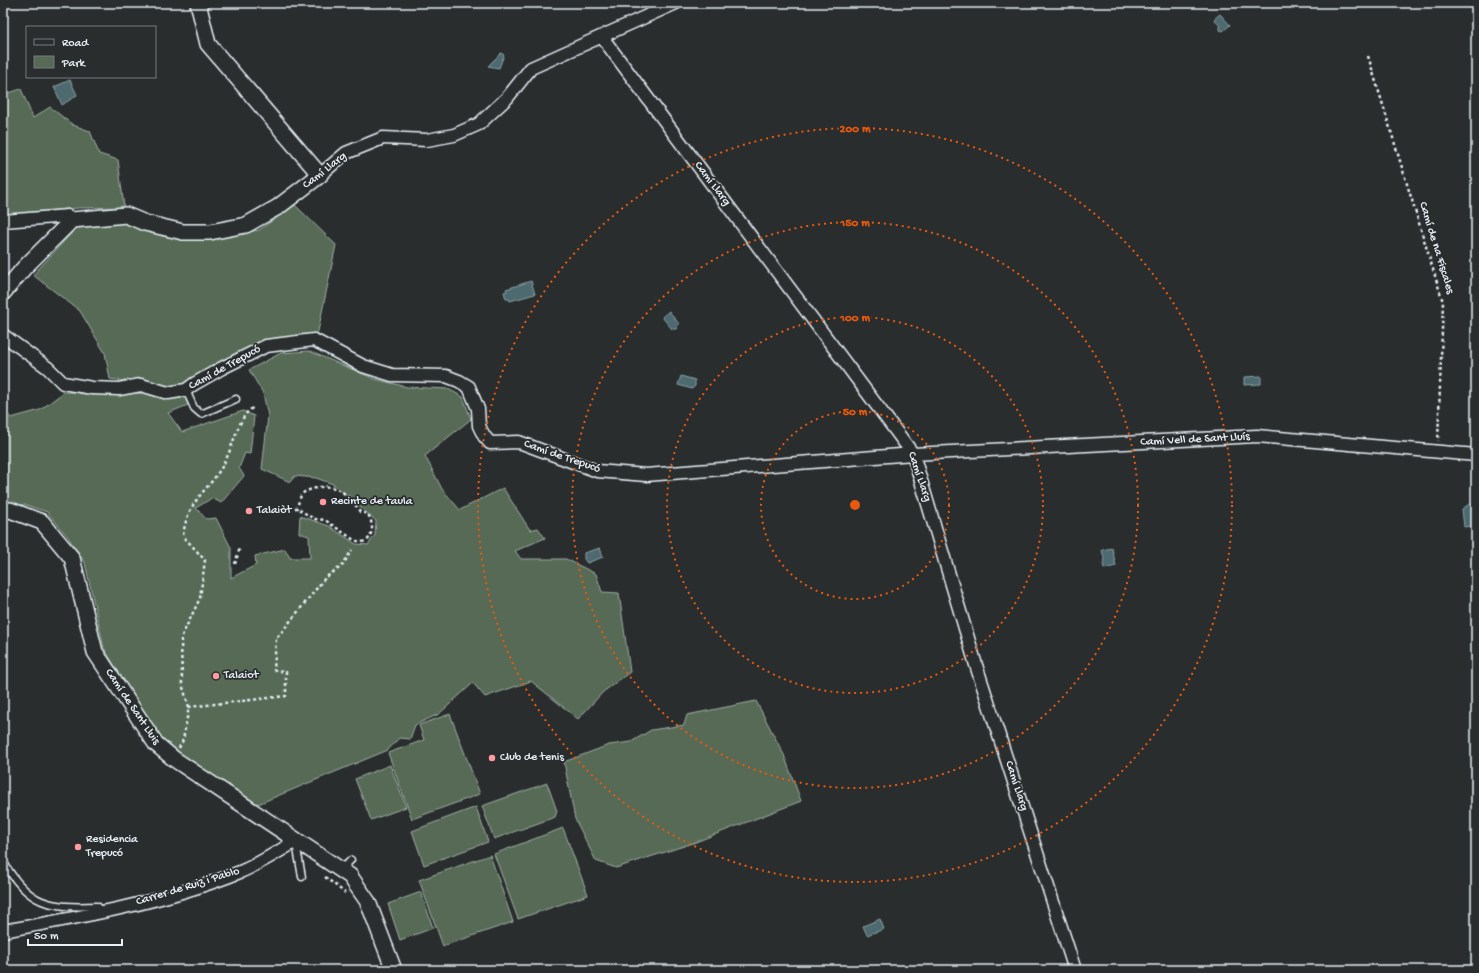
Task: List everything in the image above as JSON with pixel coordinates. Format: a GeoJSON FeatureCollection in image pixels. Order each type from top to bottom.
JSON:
{"type":"FeatureCollection","features":[{"type":"Feature","properties":{"kind":"street"},"geometry":{"type":"LineString","coordinates":[[198,3],[208,44],[320,175]]}},
{"type":"Feature","properties":{"kind":"street"},"geometry":{"type":"LineString","coordinates":[[602,37],[676,3]]}},
{"type":"Feature","properties":{"kind":"street","name":"Camí Llarg"},"geometry":{"type":"LineString","coordinates":[[72,220],[126,214],[145,223],[183,232],[217,230],[246,225],[278,207],[346,153],[383,138],[427,140],[454,135],[478,124],[507,98],[531,68],[602,37],[913,454],[976,665],[1075,970]]}},
{"type":"Feature","properties":{"kind":"street"},"geometry":{"type":"LineString","coordinates":[[3,221],[68,216],[72,220],[24,268],[3,293]]}},
{"type":"Feature","properties":{"kind":"street","name":"Camí de Trepucó"},"geometry":{"type":"LineString","coordinates":[[3,335],[48,368],[63,383],[92,388],[119,389],[141,385],[168,393],[186,390],[222,368],[266,346],[314,340],[363,366],[392,375],[446,376],[459,380],[469,387],[478,409],[479,426],[484,436],[490,443],[519,442],[597,470],[646,476],[913,454]]}},
{"type":"Feature","properties":{"kind":"street","name":"Camí Vell de Sant Lluís"},"geometry":{"type":"LineString","coordinates":[[913,454],[1257,436],[1476,455]]}},
{"type":"Feature","properties":{"kind":"street","name":"Camí de Sant Lluis"},"geometry":{"type":"LineString","coordinates":[[3,510],[10,510],[42,522],[72,558],[96,652],[156,744],[174,759],[296,841]]}},
{"type":"Feature","properties":{"kind":"street"},"geometry":{"type":"LineString","coordinates":[[296,841],[346,865],[350,876],[368,902],[394,970]]}},
{"type":"Feature","properties":{"kind":"street","name":"Carrer de Ruiz i Pablo"},"geometry":{"type":"LineString","coordinates":[[3,931],[103,911],[180,892],[240,872],[296,841]]}},
{"type":"Feature","properties":{"kind":"lane"},"geometry":{"type":"LineString","coordinates":[[186,390],[194,408],[201,414],[236,399]]}},
{"type":"Feature","properties":{"kind":"lane"},"geometry":{"type":"LineString","coordinates":[[296,841],[302,877]]}},
{"type":"Feature","properties":{"kind":"lane"},"geometry":{"type":"LineString","coordinates":[[3,861],[12,877],[37,900],[66,907],[96,906],[103,911]]}},
{"type":"Feature","properties":{"kind":"path","name":"Camí de na Fiscales"},"geometry":{"type":"LineString","coordinates":[[1368,56],[1443,302],[1437,452]]}},
{"type":"Feature","properties":{"kind":"path"},"geometry":{"type":"LineString","coordinates":[[174,759],[183,740],[189,707],[182,684],[181,638],[200,598],[205,560],[183,536],[185,521],[193,502],[221,471],[234,444],[245,414],[253,408]]}},
{"type":"Feature","properties":{"kind":"path"},"geometry":{"type":"LineString","coordinates":[[284,510],[298,508],[314,519],[325,520],[354,540],[361,542],[367,541],[372,533],[372,523],[368,514],[360,512],[355,503],[333,486],[323,486],[306,490],[300,496],[298,508]]}},
{"type":"Feature","properties":{"kind":"path"},"geometry":{"type":"LineString","coordinates":[[235,564],[240,547]]}},
{"type":"Feature","properties":{"kind":"path"},"geometry":{"type":"LineString","coordinates":[[189,707],[286,696],[286,672],[274,670],[276,639],[325,578],[342,566],[352,550]]}},
{"type":"Feature","properties":{"kind":"path"},"geometry":{"type":"LineString","coordinates":[[324,876],[347,895]]}},
{"type":"Feature","properties":{"kind":"green space"},"geometry":{"type":"Polygon","coordinates":[[[21,89],[33,118],[50,107],[73,125],[90,131],[99,154],[118,160],[124,207],[78,208],[3,215],[3,95],[21,89]]]}},
{"type":"Feature","properties":{"kind":"green space"},"geometry":{"type":"Polygon","coordinates":[[[295,205],[336,245],[317,336],[283,338],[251,346],[178,386],[110,379],[105,353],[80,311],[33,275],[77,227],[129,222],[162,236],[203,240],[259,230],[295,205]]]}},
{"type":"Feature","properties":{"kind":"green space"},"geometry":{"type":"Polygon","coordinates":[[[309,351],[375,379],[407,387],[448,389],[463,397],[471,419],[425,456],[442,489],[460,510],[503,488],[530,530],[538,528],[545,538],[515,551],[521,559],[566,559],[596,574],[602,592],[619,593],[630,672],[603,692],[578,719],[531,681],[485,697],[473,683],[439,714],[415,725],[410,739],[399,738],[388,750],[258,804],[165,744],[144,715],[104,648],[85,563],[68,537],[47,512],[26,505],[3,504],[3,409],[11,418],[40,410],[64,392],[184,394],[188,405],[168,413],[182,432],[243,411],[254,416],[250,454],[245,453],[239,468],[244,476],[221,503],[212,498],[196,508],[206,519],[216,518],[231,548],[231,578],[256,565],[255,556],[285,549],[290,558],[310,558],[309,536],[299,533],[300,516],[329,526],[356,544],[368,545],[375,535],[376,521],[333,484],[316,478],[295,476],[290,482],[262,469],[268,416],[263,393],[249,370],[281,353],[309,351]]]}},
{"type":"Feature","properties":{"kind":"green space"},"geometry":{"type":"Polygon","coordinates":[[[756,701],[784,755],[801,801],[693,843],[616,868],[596,861],[575,819],[564,762],[609,745],[631,742],[651,730],[684,725],[687,715],[756,701]]]}},
{"type":"Feature","properties":{"kind":"green space"},"geometry":{"type":"Polygon","coordinates":[[[450,714],[480,794],[412,819],[388,753],[424,740],[419,725],[450,714]]]}},
{"type":"Feature","properties":{"kind":"green space"},"geometry":{"type":"Polygon","coordinates":[[[390,765],[406,807],[371,820],[355,779],[390,765]]]}},
{"type":"Feature","properties":{"kind":"green space"},"geometry":{"type":"Polygon","coordinates":[[[547,783],[557,811],[555,817],[494,839],[482,806],[547,783]]]}},
{"type":"Feature","properties":{"kind":"green space"},"geometry":{"type":"Polygon","coordinates":[[[476,807],[488,842],[424,865],[412,831],[476,807]]]}},
{"type":"Feature","properties":{"kind":"green space"},"geometry":{"type":"Polygon","coordinates":[[[563,828],[588,895],[518,919],[494,854],[563,828]]]}},
{"type":"Feature","properties":{"kind":"green space"},"geometry":{"type":"Polygon","coordinates":[[[490,855],[513,922],[443,946],[419,880],[490,855]]]}},
{"type":"Feature","properties":{"kind":"green space"},"geometry":{"type":"Polygon","coordinates":[[[421,892],[433,928],[400,940],[388,904],[421,892]]]}},
{"type":"Feature","properties":{"kind":"water"},"geometry":{"type":"Polygon","coordinates":[[[1220,14],[1230,25],[1223,31],[1220,30],[1220,26],[1214,19],[1220,14]]]}},
{"type":"Feature","properties":{"kind":"water"},"geometry":{"type":"Polygon","coordinates":[[[501,53],[504,55],[499,68],[488,66],[501,53]]]}},
{"type":"Feature","properties":{"kind":"water"},"geometry":{"type":"Polygon","coordinates":[[[70,80],[77,95],[62,105],[54,87],[70,80]]]}},
{"type":"Feature","properties":{"kind":"water"},"geometry":{"type":"Polygon","coordinates":[[[531,281],[535,294],[510,301],[509,299],[506,299],[504,292],[507,291],[506,289],[531,281]]]}},
{"type":"Feature","properties":{"kind":"water"},"geometry":{"type":"Polygon","coordinates":[[[669,311],[679,324],[676,329],[672,329],[662,317],[669,311]]]}},
{"type":"Feature","properties":{"kind":"water"},"geometry":{"type":"Polygon","coordinates":[[[681,376],[695,380],[695,386],[692,389],[678,385],[681,376]]]}},
{"type":"Feature","properties":{"kind":"water"},"geometry":{"type":"Polygon","coordinates":[[[1261,376],[1261,384],[1244,385],[1244,377],[1261,376]]]}},
{"type":"Feature","properties":{"kind":"water"},"geometry":{"type":"Polygon","coordinates":[[[1468,505],[1473,505],[1476,525],[1464,527],[1462,509],[1468,505]]]}},
{"type":"Feature","properties":{"kind":"water"},"geometry":{"type":"Polygon","coordinates":[[[600,548],[603,557],[587,563],[584,559],[584,553],[600,548]]]}},
{"type":"Feature","properties":{"kind":"water"},"geometry":{"type":"Polygon","coordinates":[[[1112,548],[1116,566],[1104,569],[1103,563],[1105,562],[1102,550],[1112,548]]]}},
{"type":"Feature","properties":{"kind":"water"},"geometry":{"type":"Polygon","coordinates":[[[880,919],[884,929],[867,935],[863,926],[880,919]]]}},
{"type":"Feature","properties":{"kind":"place","name":"Recinte de taula"},"geometry":{"type":"Point","coordinates":[323,502]}},
{"type":"Feature","properties":{"kind":"place","name":"Talaiòt"},"geometry":{"type":"Point","coordinates":[249,511]}},
{"type":"Feature","properties":{"kind":"place","name":"Talaiot"},"geometry":{"type":"Point","coordinates":[216,676]}},
{"type":"Feature","properties":{"kind":"place","name":"Club de tenis"},"geometry":{"type":"Point","coordinates":[492,758]}},
{"type":"Feature","properties":{"kind":"place","name":"Residencia Trepucó"},"geometry":{"type":"Point","coordinates":[78,847]}}]}
